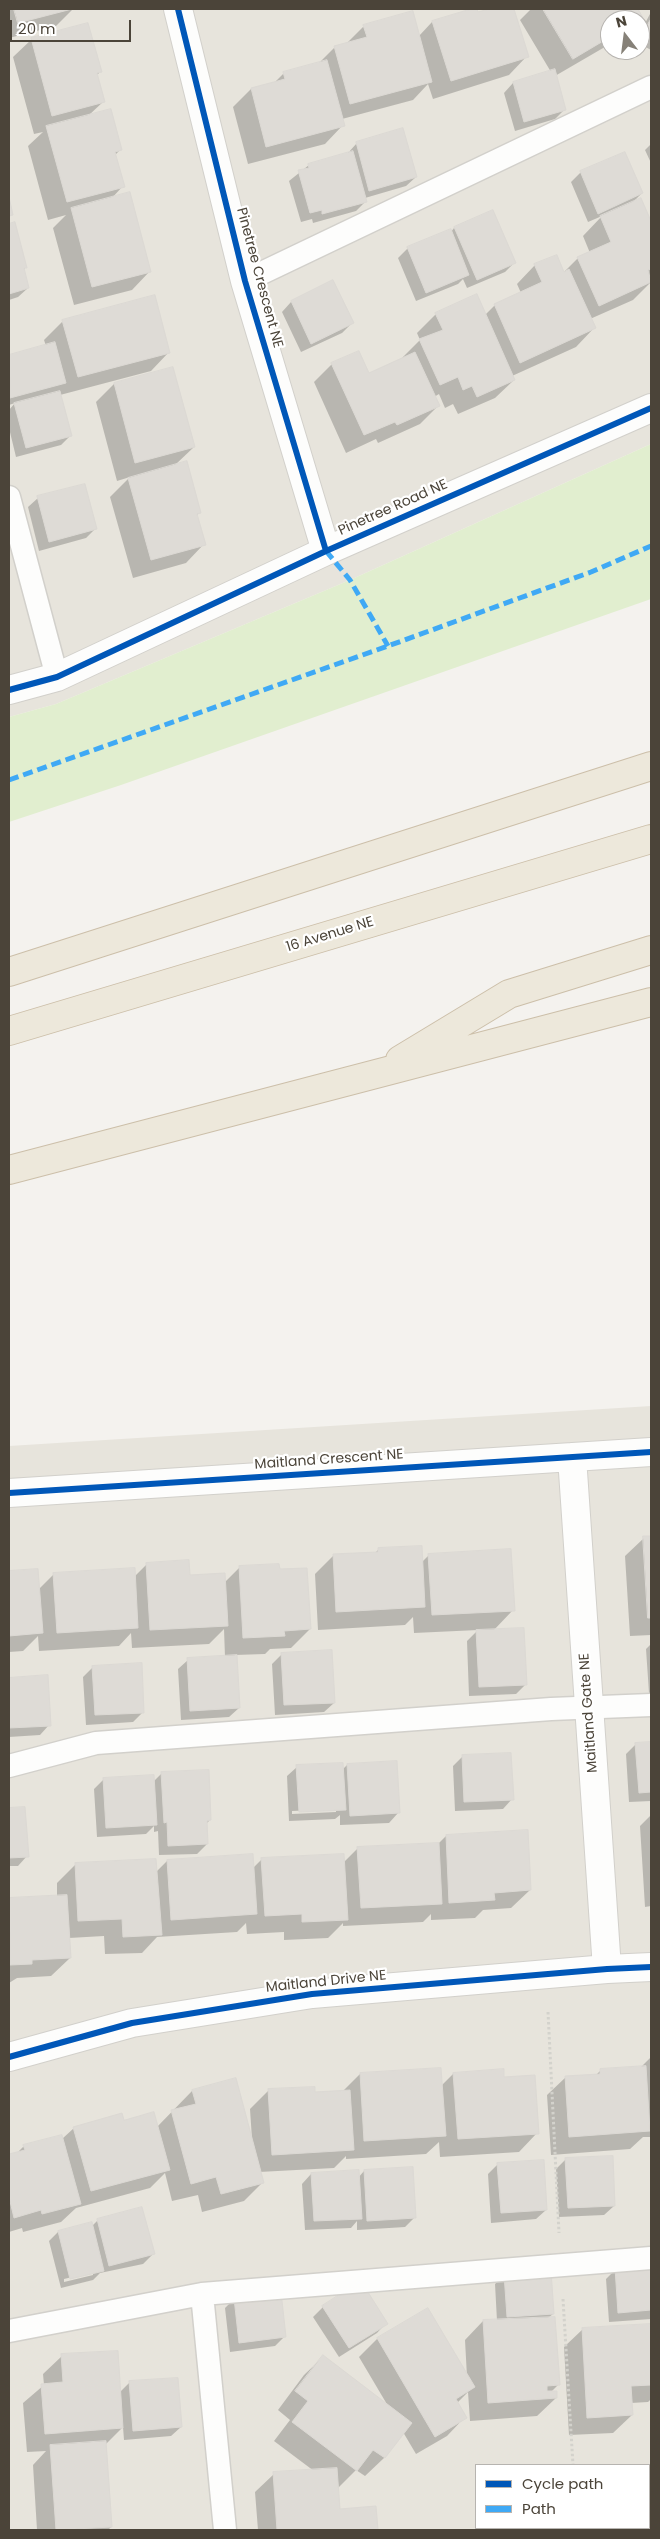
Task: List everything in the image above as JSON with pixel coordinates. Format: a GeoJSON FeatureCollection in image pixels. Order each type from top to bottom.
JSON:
{"type":"FeatureCollection","features":[{"type":"Feature","properties":{"kind":"highway"},"geometry":{"type":"LineString","coordinates":[[9,972],[651,766]]}},
{"type":"Feature","properties":{"kind":"highway","name":"16 Avenue NE"},"geometry":{"type":"LineString","coordinates":[[9,1031],[651,839]]}},
{"type":"Feature","properties":{"kind":"highway"},"geometry":{"type":"LineString","coordinates":[[376,1076],[509,994],[651,950]]}},
{"type":"Feature","properties":{"kind":"highway"},"geometry":{"type":"LineString","coordinates":[[9,1170],[645,1007]]}},
{"type":"Feature","properties":{"kind":"street","name":"Pinetree Crescent NE"},"geometry":{"type":"LineString","coordinates":[[179,9],[245,281],[326,551]]}},
{"type":"Feature","properties":{"kind":"street","name":"Pinetree Road NE"},"geometry":{"type":"LineString","coordinates":[[9,690],[57,677],[326,551],[651,408]]}},
{"type":"Feature","properties":{"kind":"street","name":"Maitland Crescent NE"},"geometry":{"type":"LineString","coordinates":[[9,1493],[651,1452]]}},
{"type":"Feature","properties":{"kind":"street","name":"Maitland Gate NE"},"geometry":{"type":"LineString","coordinates":[[572,1457],[607,1969]]}},
{"type":"Feature","properties":{"kind":"street","name":"Maitland Drive NE"},"geometry":{"type":"LineString","coordinates":[[9,2057],[132,2022],[312,1994],[651,1967]]}},
{"type":"Feature","properties":{"kind":"lane"},"geometry":{"type":"LineString","coordinates":[[245,281],[651,87]]}},
{"type":"Feature","properties":{"kind":"lane"},"geometry":{"type":"LineString","coordinates":[[9,497],[57,677]]}},
{"type":"Feature","properties":{"kind":"lane"},"geometry":{"type":"LineString","coordinates":[[9,1766],[96,1743],[589,1706],[651,1705]]}},
{"type":"Feature","properties":{"kind":"lane"},"geometry":{"type":"LineString","coordinates":[[9,2331],[202,2294],[651,2258]]}},
{"type":"Feature","properties":{"kind":"lane"},"geometry":{"type":"LineString","coordinates":[[202,2294],[226,2530]]}},
{"type":"Feature","properties":{"kind":"shaded area"},"geometry":{"type":"Polygon","coordinates":[[[9,9],[651,9],[651,444],[350,580],[56,704],[9,717],[9,9]]]}},
{"type":"Feature","properties":{"kind":"shaded area"},"geometry":{"type":"Polygon","coordinates":[[[651,1406],[651,2530],[9,2530],[9,1446],[651,1406]]]}},
{"type":"Feature","properties":{"kind":"green space"},"geometry":{"type":"Polygon","coordinates":[[[651,444],[651,599],[121,785],[9,822],[9,717],[56,704],[350,580],[651,444]]]}},
{"type":"Feature","properties":{"kind":"building"},"geometry":{"type":"Polygon","coordinates":[[[14,9],[72,9],[18,23],[14,9]]]}},
{"type":"Feature","properties":{"kind":"building"},"geometry":{"type":"Polygon","coordinates":[[[471,9],[477,9],[478,12],[489,9],[514,9],[529,57],[451,81],[432,21],[471,9]]]}},
{"type":"Feature","properties":{"kind":"building"},"geometry":{"type":"Polygon","coordinates":[[[543,9],[638,9],[600,10],[600,43],[573,59],[543,9]]]}},
{"type":"Feature","properties":{"kind":"building"},"geometry":{"type":"Polygon","coordinates":[[[413,11],[432,82],[350,104],[334,46],[367,37],[363,25],[413,11]]]}},
{"type":"Feature","properties":{"kind":"building"},"geometry":{"type":"Polygon","coordinates":[[[88,23],[102,72],[97,73],[105,102],[52,116],[31,38],[88,23]]]}},
{"type":"Feature","properties":{"kind":"building"},"geometry":{"type":"Polygon","coordinates":[[[327,60],[345,126],[266,147],[251,88],[285,79],[283,72],[327,60]]]}},
{"type":"Feature","properties":{"kind":"building"},"geometry":{"type":"Polygon","coordinates":[[[555,69],[566,110],[524,122],[513,82],[555,69]]]}},
{"type":"Feature","properties":{"kind":"building"},"geometry":{"type":"Polygon","coordinates":[[[111,109],[122,150],[115,152],[125,187],[67,202],[46,126],[111,109]]]}},
{"type":"Feature","properties":{"kind":"building"},"geometry":{"type":"Polygon","coordinates":[[[403,128],[417,177],[369,191],[356,142],[403,128]]]}},
{"type":"Feature","properties":{"kind":"building"},"geometry":{"type":"Polygon","coordinates":[[[353,151],[367,202],[322,214],[322,210],[310,213],[298,170],[309,168],[308,164],[353,151]]]}},
{"type":"Feature","properties":{"kind":"building"},"geometry":{"type":"Polygon","coordinates":[[[625,152],[643,193],[598,214],[580,171],[625,152]]]}},
{"type":"Feature","properties":{"kind":"building"},"geometry":{"type":"Polygon","coordinates":[[[130,192],[151,272],[92,287],[71,208],[130,192]]]}},
{"type":"Feature","properties":{"kind":"building"},"geometry":{"type":"Polygon","coordinates":[[[9,197],[13,215],[9,216],[9,197]]]}},
{"type":"Feature","properties":{"kind":"building"},"geometry":{"type":"Polygon","coordinates":[[[641,198],[651,221],[651,269],[648,270],[651,282],[599,306],[577,257],[611,242],[600,216],[641,198]]]}},
{"type":"Feature","properties":{"kind":"building"},"geometry":{"type":"Polygon","coordinates":[[[493,210],[516,263],[477,280],[454,227],[493,210]]]}},
{"type":"Feature","properties":{"kind":"building"},"geometry":{"type":"Polygon","coordinates":[[[15,222],[27,268],[24,268],[29,288],[9,294],[9,224],[15,222]]]}},
{"type":"Feature","properties":{"kind":"building"},"geometry":{"type":"Polygon","coordinates":[[[451,229],[469,275],[426,293],[407,247],[451,229]]]}},
{"type":"Feature","properties":{"kind":"building"},"geometry":{"type":"Polygon","coordinates":[[[557,255],[564,272],[569,269],[596,328],[520,363],[494,304],[542,282],[534,264],[557,255]]]}},
{"type":"Feature","properties":{"kind":"building"},"geometry":{"type":"Polygon","coordinates":[[[333,280],[354,323],[311,344],[291,301],[333,280]]]}},
{"type":"Feature","properties":{"kind":"building"},"geometry":{"type":"Polygon","coordinates":[[[477,294],[515,380],[477,397],[472,386],[463,390],[458,377],[440,385],[419,339],[443,330],[435,313],[477,294]]]}},
{"type":"Feature","properties":{"kind":"building"},"geometry":{"type":"Polygon","coordinates":[[[155,295],[170,353],[78,377],[62,320],[155,295]]]}},
{"type":"Feature","properties":{"kind":"building"},"geometry":{"type":"Polygon","coordinates":[[[55,342],[66,383],[10,398],[9,355],[55,342]]]}},
{"type":"Feature","properties":{"kind":"building"},"geometry":{"type":"Polygon","coordinates":[[[359,351],[369,373],[415,352],[440,406],[397,425],[395,422],[364,435],[331,363],[359,351]]]}},
{"type":"Feature","properties":{"kind":"building"},"geometry":{"type":"Polygon","coordinates":[[[173,367],[195,447],[135,463],[114,383],[173,367]]]}},
{"type":"Feature","properties":{"kind":"building"},"geometry":{"type":"Polygon","coordinates":[[[60,391],[72,436],[26,448],[14,403],[60,391]]]}},
{"type":"Feature","properties":{"kind":"building"},"geometry":{"type":"Polygon","coordinates":[[[187,461],[201,513],[197,514],[206,545],[151,560],[128,478],[187,461]]]}},
{"type":"Feature","properties":{"kind":"building"},"geometry":{"type":"Polygon","coordinates":[[[85,484],[97,529],[49,542],[37,496],[85,484]]]}},
{"type":"Feature","properties":{"kind":"building"},"geometry":{"type":"Polygon","coordinates":[[[643,1536],[651,1536],[651,1618],[648,1618],[643,1536]]]}},
{"type":"Feature","properties":{"kind":"building"},"geometry":{"type":"Polygon","coordinates":[[[422,1546],[425,1607],[336,1612],[333,1554],[378,1552],[378,1548],[422,1546]]]}},
{"type":"Feature","properties":{"kind":"building"},"geometry":{"type":"Polygon","coordinates":[[[511,1549],[515,1611],[432,1615],[428,1554],[511,1549]]]}},
{"type":"Feature","properties":{"kind":"building"},"geometry":{"type":"Polygon","coordinates":[[[189,1560],[190,1575],[225,1573],[228,1626],[150,1630],[146,1563],[189,1560]]]}},
{"type":"Feature","properties":{"kind":"building"},"geometry":{"type":"Polygon","coordinates":[[[279,1564],[280,1569],[307,1568],[311,1629],[284,1631],[285,1636],[243,1638],[239,1566],[279,1564]]]}},
{"type":"Feature","properties":{"kind":"building"},"geometry":{"type":"Polygon","coordinates":[[[135,1568],[138,1628],[57,1633],[53,1573],[135,1568]]]}},
{"type":"Feature","properties":{"kind":"building"},"geometry":{"type":"Polygon","coordinates":[[[38,1569],[43,1633],[9,1636],[9,1571],[38,1569]]]}},
{"type":"Feature","properties":{"kind":"building"},"geometry":{"type":"Polygon","coordinates":[[[524,1628],[527,1685],[479,1687],[476,1630],[524,1628]]]}},
{"type":"Feature","properties":{"kind":"building"},"geometry":{"type":"Polygon","coordinates":[[[332,1650],[335,1703],[284,1705],[281,1653],[332,1650]]]}},
{"type":"Feature","properties":{"kind":"building"},"geometry":{"type":"Polygon","coordinates":[[[237,1655],[240,1708],[190,1711],[187,1658],[237,1655]]]}},
{"type":"Feature","properties":{"kind":"building"},"geometry":{"type":"Polygon","coordinates":[[[142,1663],[144,1713],[95,1715],[92,1666],[142,1663]]]}},
{"type":"Feature","properties":{"kind":"building"},"geometry":{"type":"Polygon","coordinates":[[[48,1675],[51,1726],[9,1728],[9,1678],[48,1675]]]}},
{"type":"Feature","properties":{"kind":"building"},"geometry":{"type":"Polygon","coordinates":[[[651,1742],[651,1792],[639,1793],[635,1743],[651,1742]]]}},
{"type":"Feature","properties":{"kind":"building"},"geometry":{"type":"Polygon","coordinates":[[[511,1753],[514,1800],[464,1802],[462,1755],[511,1753]]]}},
{"type":"Feature","properties":{"kind":"building"},"geometry":{"type":"Polygon","coordinates":[[[397,1761],[400,1813],[350,1816],[347,1764],[397,1761]]]}},
{"type":"Feature","properties":{"kind":"building"},"geometry":{"type":"Polygon","coordinates":[[[343,1763],[346,1810],[299,1812],[296,1765],[343,1763]]]}},
{"type":"Feature","properties":{"kind":"building"},"geometry":{"type":"Polygon","coordinates":[[[209,1770],[211,1820],[207,1821],[208,1844],[168,1846],[167,1822],[164,1823],[161,1772],[209,1770]]]}},
{"type":"Feature","properties":{"kind":"building"},"geometry":{"type":"Polygon","coordinates":[[[154,1775],[157,1825],[106,1828],[103,1778],[154,1775]]]}},
{"type":"Feature","properties":{"kind":"building"},"geometry":{"type":"Polygon","coordinates":[[[25,1807],[29,1857],[9,1858],[9,1808],[25,1807]]]}},
{"type":"Feature","properties":{"kind":"building"},"geometry":{"type":"Polygon","coordinates":[[[528,1830],[531,1890],[494,1893],[495,1900],[449,1903],[446,1835],[528,1830]]]}},
{"type":"Feature","properties":{"kind":"building"},"geometry":{"type":"Polygon","coordinates":[[[439,1843],[442,1904],[361,1908],[357,1847],[439,1843]]]}},
{"type":"Feature","properties":{"kind":"building"},"geometry":{"type":"Polygon","coordinates":[[[253,1854],[257,1914],[171,1920],[167,1860],[253,1854]]]}},
{"type":"Feature","properties":{"kind":"building"},"geometry":{"type":"Polygon","coordinates":[[[344,1854],[348,1920],[302,1922],[302,1914],[265,1916],[261,1858],[344,1854]]]}},
{"type":"Feature","properties":{"kind":"building"},"geometry":{"type":"Polygon","coordinates":[[[156,1859],[162,1935],[123,1937],[122,1919],[78,1921],[75,1863],[156,1859]]]}},
{"type":"Feature","properties":{"kind":"building"},"geometry":{"type":"Polygon","coordinates":[[[67,1895],[71,1958],[32,1960],[32,1964],[10,1965],[9,1898],[67,1895]]]}},
{"type":"Feature","properties":{"kind":"building"},"geometry":{"type":"Polygon","coordinates":[[[646,2066],[650,2131],[569,2137],[565,2076],[600,2074],[600,2069],[646,2066]]]}},
{"type":"Feature","properties":{"kind":"building"},"geometry":{"type":"Polygon","coordinates":[[[441,2068],[446,2136],[364,2141],[360,2073],[441,2068]]]}},
{"type":"Feature","properties":{"kind":"building"},"geometry":{"type":"Polygon","coordinates":[[[504,2069],[504,2077],[535,2075],[539,2134],[458,2139],[453,2073],[504,2069]]]}},
{"type":"Feature","properties":{"kind":"building"},"geometry":{"type":"Polygon","coordinates":[[[236,2078],[264,2183],[221,2194],[216,2177],[191,2184],[171,2110],[196,2104],[192,2090],[236,2078]]]}},
{"type":"Feature","properties":{"kind":"building"},"geometry":{"type":"Polygon","coordinates":[[[315,2087],[315,2092],[350,2090],[354,2150],[272,2155],[268,2089],[315,2087]]]}},
{"type":"Feature","properties":{"kind":"building"},"geometry":{"type":"Polygon","coordinates":[[[154,2112],[170,2170],[91,2191],[73,2127],[122,2113],[124,2120],[154,2112]]]}},
{"type":"Feature","properties":{"kind":"building"},"geometry":{"type":"Polygon","coordinates":[[[62,2135],[81,2204],[42,2214],[41,2210],[14,2218],[9,2197],[9,2154],[25,2150],[23,2145],[62,2135]]]}},
{"type":"Feature","properties":{"kind":"building"},"geometry":{"type":"Polygon","coordinates":[[[613,2156],[615,2206],[568,2208],[565,2158],[613,2156]]]}},
{"type":"Feature","properties":{"kind":"building"},"geometry":{"type":"Polygon","coordinates":[[[544,2160],[547,2210],[501,2213],[497,2163],[544,2160]]]}},
{"type":"Feature","properties":{"kind":"building"},"geometry":{"type":"Polygon","coordinates":[[[413,2167],[416,2218],[367,2221],[364,2170],[413,2167]]]}},
{"type":"Feature","properties":{"kind":"building"},"geometry":{"type":"Polygon","coordinates":[[[359,2170],[362,2219],[314,2221],[311,2173],[359,2170]]]}},
{"type":"Feature","properties":{"kind":"building"},"geometry":{"type":"Polygon","coordinates":[[[142,2207],[155,2254],[109,2266],[97,2219],[142,2207]]]}},
{"type":"Feature","properties":{"kind":"building"},"geometry":{"type":"Polygon","coordinates":[[[92,2222],[104,2271],[70,2279],[58,2231],[92,2222]]]}},
{"type":"Feature","properties":{"kind":"building"},"geometry":{"type":"Polygon","coordinates":[[[651,2266],[651,2310],[618,2313],[615,2268],[651,2266]]]}},
{"type":"Feature","properties":{"kind":"building"},"geometry":{"type":"Polygon","coordinates":[[[551,2271],[554,2314],[507,2317],[504,2274],[551,2271]]]}},
{"type":"Feature","properties":{"kind":"building"},"geometry":{"type":"Polygon","coordinates":[[[361,2281],[388,2324],[349,2348],[322,2306],[361,2281]]]}},
{"type":"Feature","properties":{"kind":"building"},"geometry":{"type":"Polygon","coordinates":[[[281,2292],[286,2337],[239,2343],[234,2298],[281,2292]]]}},
{"type":"Feature","properties":{"kind":"building"},"geometry":{"type":"Polygon","coordinates":[[[428,2308],[475,2387],[456,2399],[467,2418],[435,2437],[377,2338],[428,2308]]]}},
{"type":"Feature","properties":{"kind":"building"},"geometry":{"type":"Polygon","coordinates":[[[555,2317],[560,2385],[547,2386],[547,2391],[557,2391],[557,2398],[488,2403],[483,2320],[555,2317]]]}},
{"type":"Feature","properties":{"kind":"building"},"geometry":{"type":"Polygon","coordinates":[[[651,2324],[651,2385],[631,2386],[633,2415],[587,2418],[582,2328],[651,2324]]]}},
{"type":"Feature","properties":{"kind":"building"},"geometry":{"type":"Polygon","coordinates":[[[118,2351],[123,2428],[45,2434],[41,2384],[63,2382],[61,2354],[118,2351]]]}},
{"type":"Feature","properties":{"kind":"building"},"geometry":{"type":"Polygon","coordinates":[[[323,2355],[412,2423],[385,2458],[373,2450],[357,2471],[292,2422],[308,2401],[295,2391],[323,2355]]]}},
{"type":"Feature","properties":{"kind":"building"},"geometry":{"type":"Polygon","coordinates":[[[178,2378],[182,2427],[133,2431],[129,2381],[178,2378]]]}},
{"type":"Feature","properties":{"kind":"building"},"geometry":{"type":"Polygon","coordinates":[[[106,2441],[112,2527],[56,2530],[50,2445],[106,2441]]]}},
{"type":"Feature","properties":{"kind":"building"},"geometry":{"type":"Polygon","coordinates":[[[337,2468],[340,2509],[376,2506],[378,2530],[277,2530],[273,2472],[337,2468]]]}},
{"type":"Feature","properties":{"kind":"marked path"},"geometry":{"type":"LineString","coordinates":[[9,780],[388,646],[591,572],[651,546]]}},
{"type":"Feature","properties":{"kind":"marked path"},"geometry":{"type":"LineString","coordinates":[[326,551],[350,580],[388,646]]}},
{"type":"Feature","properties":{"kind":"cycle path"},"geometry":{"type":"LineString","coordinates":[[178,9],[245,281],[326,551]]}},
{"type":"Feature","properties":{"kind":"cycle path"},"geometry":{"type":"LineString","coordinates":[[9,690],[57,677],[326,551],[651,408]]}},
{"type":"Feature","properties":{"kind":"cycle path"},"geometry":{"type":"LineString","coordinates":[[9,1493],[651,1452]]}},
{"type":"Feature","properties":{"kind":"cycle path"},"geometry":{"type":"LineString","coordinates":[[9,2057],[132,2023],[312,1994],[651,1967]]}}]}
